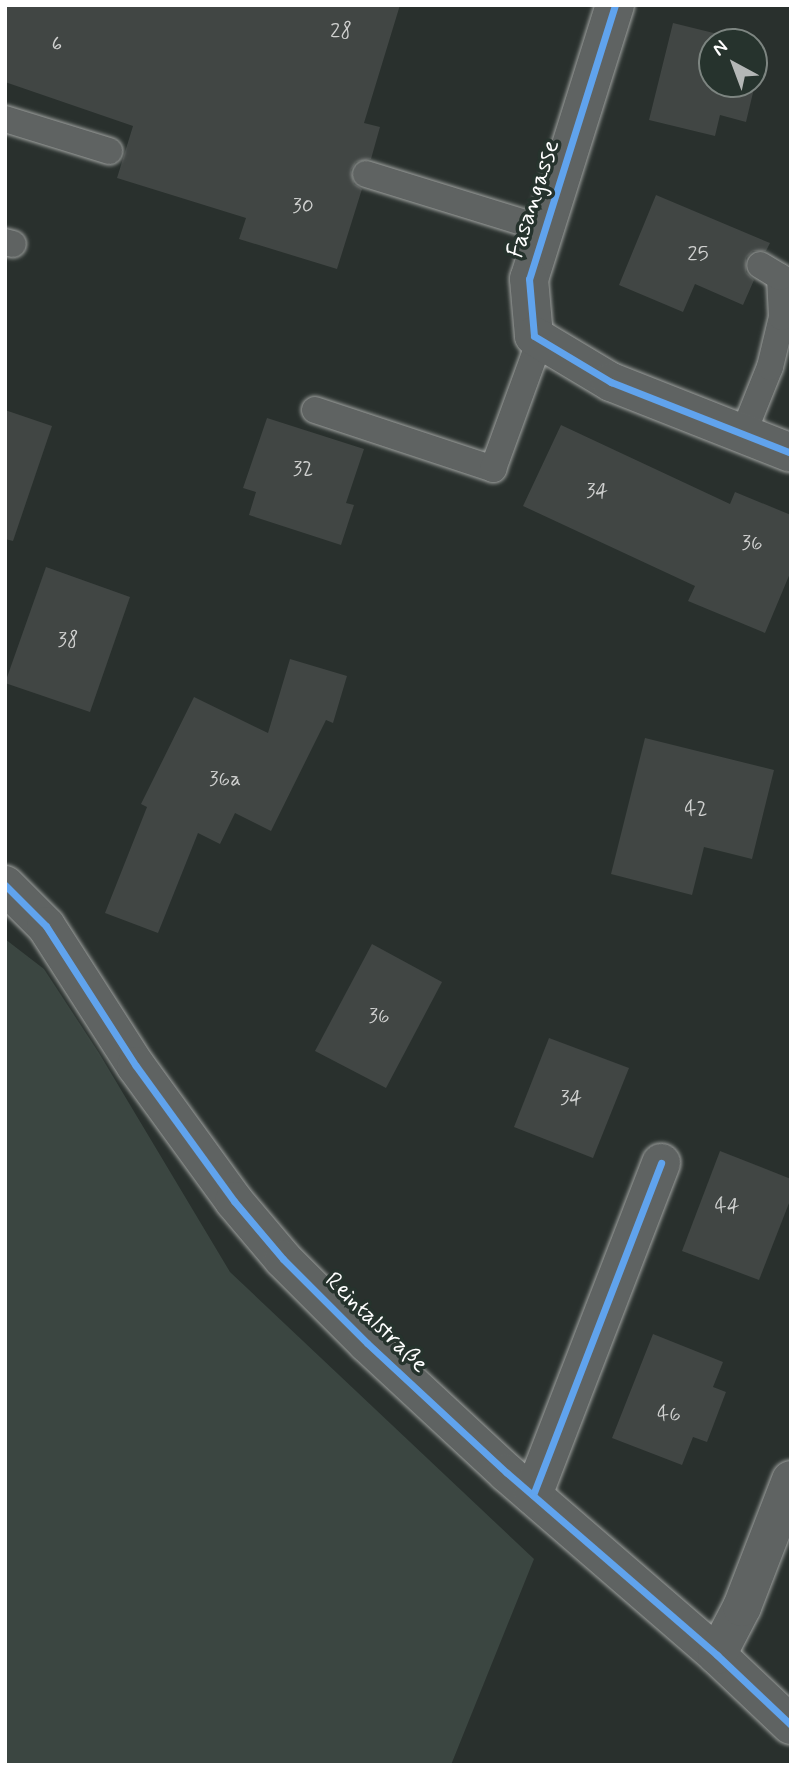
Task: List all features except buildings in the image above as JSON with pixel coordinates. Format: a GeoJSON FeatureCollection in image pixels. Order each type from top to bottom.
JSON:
{"type":"FeatureCollection","features":[{"type":"Feature","properties":{"kind":"street","name":"Fasangasse"},"geometry":{"type":"LineString","coordinates":[[540,340],[534,336],[529,279],[615,5]]}},
{"type":"Feature","properties":{"kind":"street"},"geometry":{"type":"LineString","coordinates":[[540,340],[611,382],[791,453]]}},
{"type":"Feature","properties":{"kind":"street","name":"Reintalstraße"},"geometry":{"type":"LineString","coordinates":[[5,885],[46,926],[136,1066],[234,1201],[283,1259],[367,1343],[533,1495],[717,1655],[791,1725]]}},
{"type":"Feature","properties":{"kind":"street"},"geometry":{"type":"LineString","coordinates":[[533,1495],[661,1163]]}},
{"type":"Feature","properties":{"kind":"street"},"geometry":{"type":"LineString","coordinates":[[717,1655],[742,1607],[791,1480]]}},
{"type":"Feature","properties":{"kind":"lane"},"geometry":{"type":"LineString","coordinates":[[5,119],[109,151]]}},
{"type":"Feature","properties":{"kind":"lane"},"geometry":{"type":"LineString","coordinates":[[366,173],[545,229]]}},
{"type":"Feature","properties":{"kind":"lane"},"geometry":{"type":"LineString","coordinates":[[743,434],[770,367],[782,317],[780,277],[760,265]]}},
{"type":"Feature","properties":{"kind":"lane"},"geometry":{"type":"LineString","coordinates":[[315,410],[493,469],[540,340]]}},
{"type":"Feature","properties":{"kind":"shaded area"},"geometry":{"type":"Polygon","coordinates":[[[5,939],[44,969],[99,1053],[230,1272],[534,1559],[451,1765],[5,1765],[5,939]]]}},
{"type":"Feature","properties":{"kind":"cycle path"},"geometry":{"type":"LineString","coordinates":[[615,5],[529,279],[534,336],[611,382],[791,453]]}},
{"type":"Feature","properties":{"kind":"cycle path"},"geometry":{"type":"LineString","coordinates":[[5,885],[46,926],[136,1066],[234,1201],[283,1259],[367,1343],[507,1473],[717,1655],[791,1725]]}},
{"type":"Feature","properties":{"kind":"cycle path"},"geometry":{"type":"LineString","coordinates":[[533,1495],[661,1163]]}}]}
